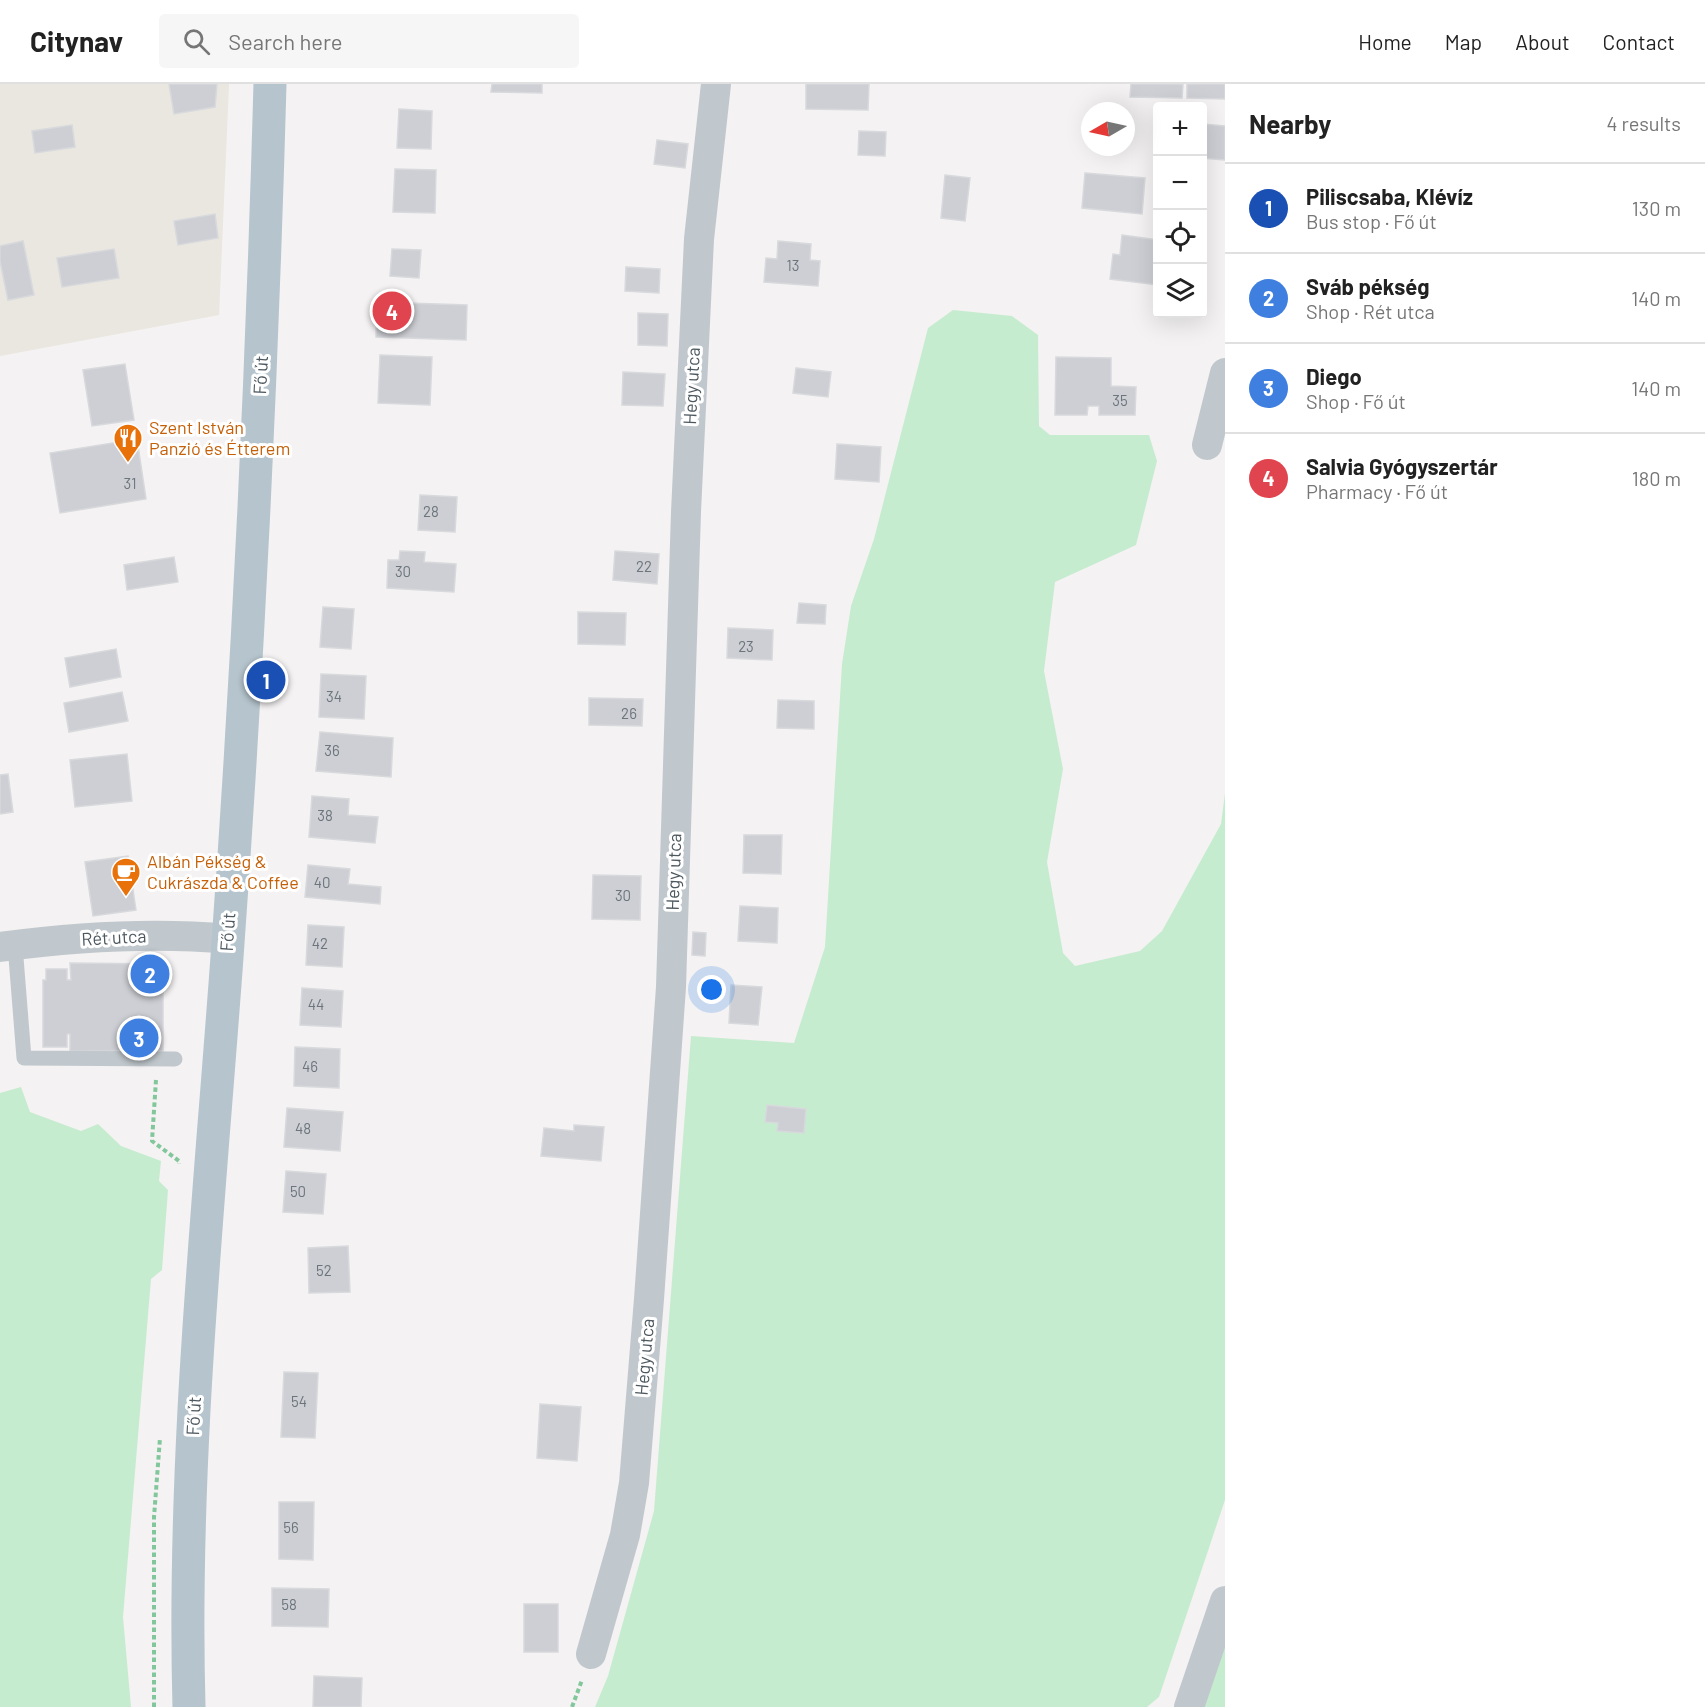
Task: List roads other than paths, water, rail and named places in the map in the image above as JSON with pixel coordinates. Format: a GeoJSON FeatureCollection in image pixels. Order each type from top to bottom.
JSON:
{"type":"FeatureCollection","features":[{"type":"Feature","properties":{"kind":"main road","name":"Fő út"},"geometry":{"type":"LineString","coordinates":[[189,1707],[190,1502],[196,1366],[228,939],[264,322],[270,84]]}},
{"type":"Feature","properties":{"kind":"street","name":"Hegy utca"},"geometry":{"type":"LineString","coordinates":[[591,1654],[627,1525],[634,1483],[648,1310],[670,987],[686,524],[699,239],[716,84]]}},
{"type":"Feature","properties":{"kind":"street"},"geometry":{"type":"LineString","coordinates":[[1206,445],[1225,373]]}},
{"type":"Feature","properties":{"kind":"street","name":"Rét utca"},"geometry":{"type":"LineString","coordinates":[[8,946],[150,936],[228,939]]}},
{"type":"Feature","properties":{"kind":"street"},"geometry":{"type":"LineString","coordinates":[[1189,1707],[1225,1601]]}},
{"type":"Feature","properties":{"kind":"lane"},"geometry":{"type":"LineString","coordinates":[[8,946],[24,1058],[175,1059]]}},
{"type":"Feature","properties":{"kind":"place","name":"Salvia Gyógyszertár"},"geometry":{"type":"Point","coordinates":[392,311]}},
{"type":"Feature","properties":{"kind":"place","name":"Szent István Panzió és Étterem"},"geometry":{"type":"Point","coordinates":[128,464]}},
{"type":"Feature","properties":{"kind":"place","name":"Piliscsaba, Klévíz"},"geometry":{"type":"Point","coordinates":[266,680]}},
{"type":"Feature","properties":{"kind":"place","name":"Albán Pékség & Cukrászda & Coffee"},"geometry":{"type":"Point","coordinates":[126,898]}},
{"type":"Feature","properties":{"kind":"place","name":"Sváb pékség"},"geometry":{"type":"Point","coordinates":[150,974]}},
{"type":"Feature","properties":{"kind":"place","name":"Diego"},"geometry":{"type":"Point","coordinates":[139,1038]}}]}
